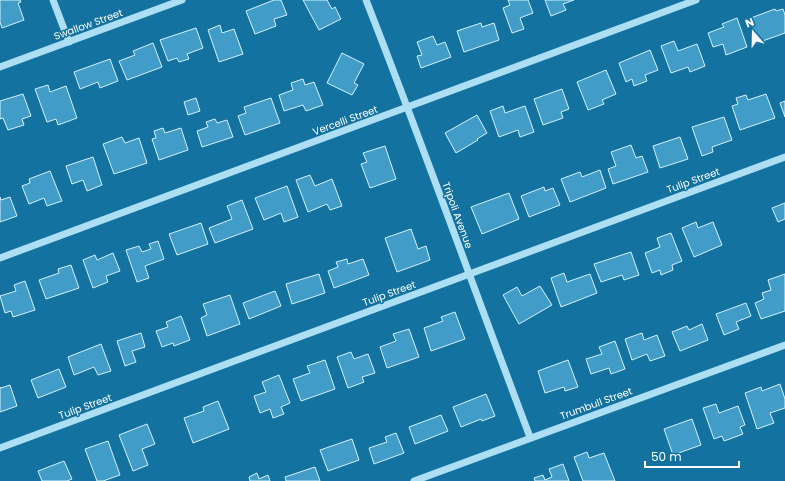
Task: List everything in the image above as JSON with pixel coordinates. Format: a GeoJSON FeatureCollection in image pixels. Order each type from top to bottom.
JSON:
{"type":"FeatureCollection","features":[{"type":"Feature","properties":{"kind":"street"},"geometry":{"type":"LineString","coordinates":[[53,0],[69,42]]}},
{"type":"Feature","properties":{"kind":"street","name":"Swallow Street"},"geometry":{"type":"LineString","coordinates":[[0,67],[182,0]]}},
{"type":"Feature","properties":{"kind":"street","name":"Tripoli Avenue"},"geometry":{"type":"LineString","coordinates":[[366,0],[408,107],[530,437]]}},
{"type":"Feature","properties":{"kind":"street","name":"Vercelli Street"},"geometry":{"type":"LineString","coordinates":[[0,258],[696,0]]}},
{"type":"Feature","properties":{"kind":"street","name":"Tulip Street"},"geometry":{"type":"LineString","coordinates":[[0,448],[785,156]]}},
{"type":"Feature","properties":{"kind":"street","name":"Trumbull Street"},"geometry":{"type":"LineString","coordinates":[[414,481],[530,437],[785,345]]}},
{"type":"Feature","properties":{"kind":"building"},"geometry":{"type":"Polygon","coordinates":[[[0,0],[20,0],[21,2],[18,3],[24,20],[2,28],[0,22],[0,0]]]}},
{"type":"Feature","properties":{"kind":"building"},"geometry":{"type":"Polygon","coordinates":[[[274,0],[281,0],[287,15],[274,19],[276,26],[255,34],[246,11],[274,0]]]}},
{"type":"Feature","properties":{"kind":"building"},"geometry":{"type":"Polygon","coordinates":[[[303,0],[327,0],[332,9],[335,7],[341,19],[319,30],[303,0]]]}},
{"type":"Feature","properties":{"kind":"building"},"geometry":{"type":"Polygon","coordinates":[[[508,0],[528,0],[533,13],[520,18],[524,29],[512,33],[503,8],[510,5],[508,0]]]}},
{"type":"Feature","properties":{"kind":"building"},"geometry":{"type":"Polygon","coordinates":[[[545,0],[574,0],[563,4],[566,10],[551,16],[545,0]]]}},
{"type":"Feature","properties":{"kind":"building"},"geometry":{"type":"Polygon","coordinates":[[[775,9],[776,11],[783,9],[785,15],[785,33],[757,43],[748,19],[775,9]]]}},
{"type":"Feature","properties":{"kind":"building"},"geometry":{"type":"Polygon","coordinates":[[[737,18],[747,47],[726,55],[723,44],[713,47],[708,33],[724,27],[722,24],[737,18]]]}},
{"type":"Feature","properties":{"kind":"building"},"geometry":{"type":"Polygon","coordinates":[[[481,23],[482,27],[494,23],[499,40],[464,52],[457,31],[481,23]]]}},
{"type":"Feature","properties":{"kind":"building"},"geometry":{"type":"Polygon","coordinates":[[[220,25],[222,33],[234,29],[243,54],[219,62],[208,30],[220,25]]]}},
{"type":"Feature","properties":{"kind":"building"},"geometry":{"type":"Polygon","coordinates":[[[196,28],[203,48],[187,54],[189,59],[179,62],[177,58],[168,61],[160,40],[196,28]]]}},
{"type":"Feature","properties":{"kind":"building"},"geometry":{"type":"Polygon","coordinates":[[[433,36],[437,45],[445,42],[451,57],[421,68],[417,56],[422,55],[417,42],[433,36]]]}},
{"type":"Feature","properties":{"kind":"building"},"geometry":{"type":"Polygon","coordinates":[[[674,41],[678,51],[697,44],[705,66],[690,72],[688,67],[671,73],[661,46],[674,41]]]}},
{"type":"Feature","properties":{"kind":"building"},"geometry":{"type":"Polygon","coordinates":[[[153,43],[162,67],[127,80],[119,61],[135,55],[133,51],[153,43]]]}},
{"type":"Feature","properties":{"kind":"building"},"geometry":{"type":"Polygon","coordinates":[[[650,50],[658,70],[645,75],[647,81],[634,86],[632,79],[626,82],[619,63],[650,50]]]}},
{"type":"Feature","properties":{"kind":"building"},"geometry":{"type":"Polygon","coordinates":[[[342,53],[364,64],[354,83],[358,85],[352,95],[327,83],[342,53]]]}},
{"type":"Feature","properties":{"kind":"building"},"geometry":{"type":"Polygon","coordinates":[[[110,59],[118,81],[100,88],[98,82],[80,89],[74,72],[110,59]]]}},
{"type":"Feature","properties":{"kind":"building"},"geometry":{"type":"Polygon","coordinates":[[[606,70],[616,94],[602,100],[604,104],[588,110],[577,82],[606,70]]]}},
{"type":"Feature","properties":{"kind":"building"},"geometry":{"type":"Polygon","coordinates":[[[303,79],[305,85],[314,82],[323,105],[306,111],[303,105],[284,111],[279,95],[293,90],[291,83],[303,79]]]}},
{"type":"Feature","properties":{"kind":"building"},"geometry":{"type":"Polygon","coordinates":[[[48,85],[50,92],[66,86],[77,118],[58,125],[56,119],[47,122],[35,89],[48,85]]]}},
{"type":"Feature","properties":{"kind":"building"},"geometry":{"type":"Polygon","coordinates":[[[562,89],[569,109],[561,112],[563,118],[543,125],[534,99],[562,89]]]}},
{"type":"Feature","properties":{"kind":"building"},"geometry":{"type":"Polygon","coordinates":[[[23,94],[31,116],[22,119],[24,125],[8,130],[3,118],[0,119],[0,101],[23,94]]]}},
{"type":"Feature","properties":{"kind":"building"},"geometry":{"type":"Polygon","coordinates":[[[766,94],[775,118],[740,130],[732,106],[738,104],[736,98],[746,95],[748,100],[766,94]]]}},
{"type":"Feature","properties":{"kind":"building"},"geometry":{"type":"Polygon","coordinates":[[[196,98],[200,111],[188,115],[184,102],[196,98]]]}},
{"type":"Feature","properties":{"kind":"building"},"geometry":{"type":"Polygon","coordinates":[[[271,98],[280,123],[245,135],[238,116],[246,113],[244,107],[271,98]]]}},
{"type":"Feature","properties":{"kind":"building"},"geometry":{"type":"Polygon","coordinates":[[[785,101],[785,117],[780,103],[785,101]]]}},
{"type":"Feature","properties":{"kind":"building"},"geometry":{"type":"Polygon","coordinates":[[[503,106],[505,113],[525,106],[534,132],[520,137],[518,130],[499,137],[490,111],[503,106]]]}},
{"type":"Feature","properties":{"kind":"building"},"geometry":{"type":"Polygon","coordinates":[[[477,115],[487,133],[456,153],[445,133],[477,115]]]}},
{"type":"Feature","properties":{"kind":"building"},"geometry":{"type":"Polygon","coordinates":[[[724,117],[732,140],[712,147],[713,152],[702,156],[692,127],[724,117]]]}},
{"type":"Feature","properties":{"kind":"building"},"geometry":{"type":"Polygon","coordinates":[[[215,119],[217,123],[227,120],[233,137],[202,147],[197,131],[208,127],[206,122],[215,119]]]}},
{"type":"Feature","properties":{"kind":"building"},"geometry":{"type":"Polygon","coordinates":[[[163,128],[165,133],[181,128],[188,150],[159,160],[152,139],[156,138],[154,131],[163,128]]]}},
{"type":"Feature","properties":{"kind":"building"},"geometry":{"type":"Polygon","coordinates":[[[122,137],[125,143],[139,138],[147,163],[114,174],[103,144],[122,137]]]}},
{"type":"Feature","properties":{"kind":"building"},"geometry":{"type":"Polygon","coordinates":[[[680,137],[688,159],[660,168],[653,146],[680,137]]]}},
{"type":"Feature","properties":{"kind":"building"},"geometry":{"type":"Polygon","coordinates":[[[631,145],[636,158],[642,156],[648,172],[613,184],[608,169],[616,166],[611,152],[631,145]]]}},
{"type":"Feature","properties":{"kind":"building"},"geometry":{"type":"Polygon","coordinates":[[[385,146],[396,179],[370,188],[361,164],[367,162],[363,153],[385,146]]]}},
{"type":"Feature","properties":{"kind":"building"},"geometry":{"type":"Polygon","coordinates":[[[93,157],[102,185],[87,191],[83,180],[72,184],[66,166],[93,157]]]}},
{"type":"Feature","properties":{"kind":"building"},"geometry":{"type":"Polygon","coordinates":[[[600,170],[606,188],[570,202],[561,179],[580,172],[582,177],[600,170]]]}},
{"type":"Feature","properties":{"kind":"building"},"geometry":{"type":"Polygon","coordinates":[[[50,171],[62,201],[47,206],[44,198],[29,204],[22,186],[30,183],[29,179],[50,171]]]}},
{"type":"Feature","properties":{"kind":"building"},"geometry":{"type":"Polygon","coordinates":[[[310,175],[315,186],[332,179],[342,206],[330,210],[327,204],[308,212],[296,180],[310,175]]]}},
{"type":"Feature","properties":{"kind":"building"},"geometry":{"type":"Polygon","coordinates":[[[287,186],[298,217],[284,222],[281,213],[264,220],[255,198],[287,186]]]}},
{"type":"Feature","properties":{"kind":"building"},"geometry":{"type":"Polygon","coordinates":[[[544,187],[545,191],[553,188],[560,205],[529,217],[521,196],[544,187]]]}},
{"type":"Feature","properties":{"kind":"building"},"geometry":{"type":"Polygon","coordinates":[[[509,193],[519,219],[482,234],[471,207],[509,193]]]}},
{"type":"Feature","properties":{"kind":"building"},"geometry":{"type":"Polygon","coordinates":[[[0,197],[1,200],[10,197],[17,216],[0,222],[0,197]]]}},
{"type":"Feature","properties":{"kind":"building"},"geometry":{"type":"Polygon","coordinates":[[[242,200],[253,229],[215,243],[209,228],[232,219],[227,206],[242,200]]]}},
{"type":"Feature","properties":{"kind":"building"},"geometry":{"type":"Polygon","coordinates":[[[785,203],[785,219],[778,222],[772,208],[785,203]]]}},
{"type":"Feature","properties":{"kind":"building"},"geometry":{"type":"Polygon","coordinates":[[[696,222],[698,228],[713,222],[722,245],[694,257],[682,228],[696,222]]]}},
{"type":"Feature","properties":{"kind":"building"},"geometry":{"type":"Polygon","coordinates":[[[201,223],[208,244],[177,255],[169,234],[201,223]]]}},
{"type":"Feature","properties":{"kind":"building"},"geometry":{"type":"Polygon","coordinates":[[[411,229],[418,249],[426,246],[430,260],[397,272],[385,238],[411,229]]]}},
{"type":"Feature","properties":{"kind":"building"},"geometry":{"type":"Polygon","coordinates":[[[671,233],[682,261],[672,265],[673,270],[661,275],[660,270],[652,273],[645,253],[660,247],[657,238],[671,233]]]}},
{"type":"Feature","properties":{"kind":"building"},"geometry":{"type":"Polygon","coordinates":[[[158,241],[164,259],[145,266],[149,278],[137,282],[126,250],[139,246],[142,252],[151,249],[149,244],[158,241]]]}},
{"type":"Feature","properties":{"kind":"building"},"geometry":{"type":"Polygon","coordinates":[[[631,252],[639,275],[624,280],[622,275],[601,282],[594,264],[631,252]]]}},
{"type":"Feature","properties":{"kind":"building"},"geometry":{"type":"Polygon","coordinates":[[[113,253],[120,271],[106,276],[108,282],[93,288],[83,260],[95,255],[97,260],[113,253]]]}},
{"type":"Feature","properties":{"kind":"building"},"geometry":{"type":"Polygon","coordinates":[[[347,259],[348,264],[363,259],[369,275],[334,288],[328,271],[338,267],[336,262],[347,259]]]}},
{"type":"Feature","properties":{"kind":"building"},"geometry":{"type":"Polygon","coordinates":[[[71,265],[79,288],[46,299],[39,280],[59,273],[58,269],[71,265]]]}},
{"type":"Feature","properties":{"kind":"building"},"geometry":{"type":"Polygon","coordinates":[[[564,273],[567,282],[590,274],[597,293],[561,307],[551,278],[564,273]]]}},
{"type":"Feature","properties":{"kind":"building"},"geometry":{"type":"Polygon","coordinates":[[[319,274],[325,293],[292,304],[286,284],[319,274]]]}},
{"type":"Feature","properties":{"kind":"building"},"geometry":{"type":"Polygon","coordinates":[[[785,274],[785,311],[761,319],[755,303],[764,299],[762,293],[771,290],[768,280],[785,274]]]}},
{"type":"Feature","properties":{"kind":"building"},"geometry":{"type":"Polygon","coordinates":[[[25,281],[35,310],[13,317],[11,311],[5,313],[0,296],[16,291],[14,285],[25,281]]]}},
{"type":"Feature","properties":{"kind":"building"},"geometry":{"type":"Polygon","coordinates":[[[540,286],[552,305],[519,324],[503,295],[517,287],[522,296],[540,286]]]}},
{"type":"Feature","properties":{"kind":"building"},"geometry":{"type":"Polygon","coordinates":[[[275,291],[281,306],[249,319],[243,303],[275,291]]]}},
{"type":"Feature","properties":{"kind":"building"},"geometry":{"type":"Polygon","coordinates":[[[230,295],[240,324],[207,336],[201,318],[207,315],[203,304],[230,295]]]}},
{"type":"Feature","properties":{"kind":"building"},"geometry":{"type":"Polygon","coordinates":[[[746,303],[751,316],[736,322],[739,329],[724,335],[716,314],[746,303]]]}},
{"type":"Feature","properties":{"kind":"building"},"geometry":{"type":"Polygon","coordinates":[[[455,312],[465,339],[431,351],[424,328],[443,321],[441,317],[455,312]]]}},
{"type":"Feature","properties":{"kind":"building"},"geometry":{"type":"Polygon","coordinates":[[[181,316],[190,340],[174,346],[173,343],[162,347],[156,331],[168,327],[166,322],[181,316]]]}},
{"type":"Feature","properties":{"kind":"building"},"geometry":{"type":"Polygon","coordinates":[[[702,324],[708,340],[680,351],[672,332],[687,326],[689,330],[702,324]]]}},
{"type":"Feature","properties":{"kind":"building"},"geometry":{"type":"Polygon","coordinates":[[[409,329],[419,357],[387,368],[380,347],[396,341],[393,334],[409,329]]]}},
{"type":"Feature","properties":{"kind":"building"},"geometry":{"type":"Polygon","coordinates":[[[141,333],[145,347],[132,351],[136,362],[125,366],[117,341],[141,333]]]}},
{"type":"Feature","properties":{"kind":"building"},"geometry":{"type":"Polygon","coordinates":[[[642,333],[644,340],[657,335],[665,356],[650,361],[647,354],[632,360],[625,339],[642,333]]]}},
{"type":"Feature","properties":{"kind":"building"},"geometry":{"type":"Polygon","coordinates":[[[615,341],[625,369],[611,374],[609,368],[591,374],[586,359],[602,354],[599,347],[615,341]]]}},
{"type":"Feature","properties":{"kind":"building"},"geometry":{"type":"Polygon","coordinates":[[[101,344],[111,371],[98,375],[94,367],[74,375],[68,357],[101,344]]]}},
{"type":"Feature","properties":{"kind":"building"},"geometry":{"type":"Polygon","coordinates":[[[351,352],[354,359],[368,354],[375,373],[362,377],[364,382],[348,388],[337,357],[351,352]]]}},
{"type":"Feature","properties":{"kind":"building"},"geometry":{"type":"Polygon","coordinates":[[[325,360],[335,389],[301,401],[293,379],[310,373],[307,366],[325,360]]]}},
{"type":"Feature","properties":{"kind":"building"},"geometry":{"type":"Polygon","coordinates":[[[568,360],[578,387],[565,391],[564,387],[545,393],[538,371],[568,360]]]}},
{"type":"Feature","properties":{"kind":"building"},"geometry":{"type":"Polygon","coordinates":[[[59,369],[66,387],[38,398],[31,380],[59,369]]]}},
{"type":"Feature","properties":{"kind":"building"},"geometry":{"type":"Polygon","coordinates":[[[279,375],[290,403],[281,407],[284,414],[273,418],[270,409],[260,413],[254,396],[266,392],[262,382],[279,375]]]}},
{"type":"Feature","properties":{"kind":"building"},"geometry":{"type":"Polygon","coordinates":[[[780,384],[785,399],[785,408],[770,413],[774,423],[757,429],[745,393],[761,387],[762,391],[780,384]]]}},
{"type":"Feature","properties":{"kind":"building"},"geometry":{"type":"Polygon","coordinates":[[[10,385],[17,406],[0,412],[0,387],[10,385]]]}},
{"type":"Feature","properties":{"kind":"building"},"geometry":{"type":"Polygon","coordinates":[[[486,394],[495,416],[482,421],[481,419],[461,427],[453,407],[486,394]]]}},
{"type":"Feature","properties":{"kind":"building"},"geometry":{"type":"Polygon","coordinates":[[[218,401],[229,429],[193,443],[184,418],[204,411],[203,407],[218,401]]]}},
{"type":"Feature","properties":{"kind":"building"},"geometry":{"type":"Polygon","coordinates":[[[716,404],[719,413],[738,406],[745,425],[740,427],[743,434],[724,441],[722,436],[714,439],[703,408],[716,404]]]}},
{"type":"Feature","properties":{"kind":"building"},"geometry":{"type":"Polygon","coordinates":[[[441,415],[448,431],[415,444],[409,427],[441,415]]]}},
{"type":"Feature","properties":{"kind":"building"},"geometry":{"type":"Polygon","coordinates":[[[692,419],[701,445],[673,455],[664,429],[692,419]]]}},
{"type":"Feature","properties":{"kind":"building"},"geometry":{"type":"Polygon","coordinates":[[[147,424],[155,444],[142,449],[148,465],[133,471],[119,435],[147,424]]]}},
{"type":"Feature","properties":{"kind":"building"},"geometry":{"type":"Polygon","coordinates":[[[396,433],[404,453],[374,464],[369,448],[387,442],[385,437],[396,433]]]}},
{"type":"Feature","properties":{"kind":"building"},"geometry":{"type":"Polygon","coordinates":[[[352,439],[359,460],[328,471],[320,450],[352,439]]]}},
{"type":"Feature","properties":{"kind":"building"},"geometry":{"type":"Polygon","coordinates":[[[108,441],[120,475],[103,481],[97,481],[85,449],[108,441]]]}},
{"type":"Feature","properties":{"kind":"building"},"geometry":{"type":"Polygon","coordinates":[[[587,452],[589,458],[604,453],[615,481],[583,481],[574,457],[587,452]]]}},
{"type":"Feature","properties":{"kind":"building"},"geometry":{"type":"Polygon","coordinates":[[[64,461],[72,479],[67,481],[42,481],[38,471],[64,461]]]}},
{"type":"Feature","properties":{"kind":"building"},"geometry":{"type":"Polygon","coordinates":[[[563,464],[569,481],[535,481],[534,478],[543,475],[545,480],[552,477],[549,469],[563,464]]]}},
{"type":"Feature","properties":{"kind":"building"},"geometry":{"type":"Polygon","coordinates":[[[315,467],[320,481],[286,481],[285,477],[315,467]]]}},
{"type":"Feature","properties":{"kind":"building"},"geometry":{"type":"Polygon","coordinates":[[[257,473],[259,479],[268,475],[270,481],[250,481],[249,477],[257,473]]]}}]}
